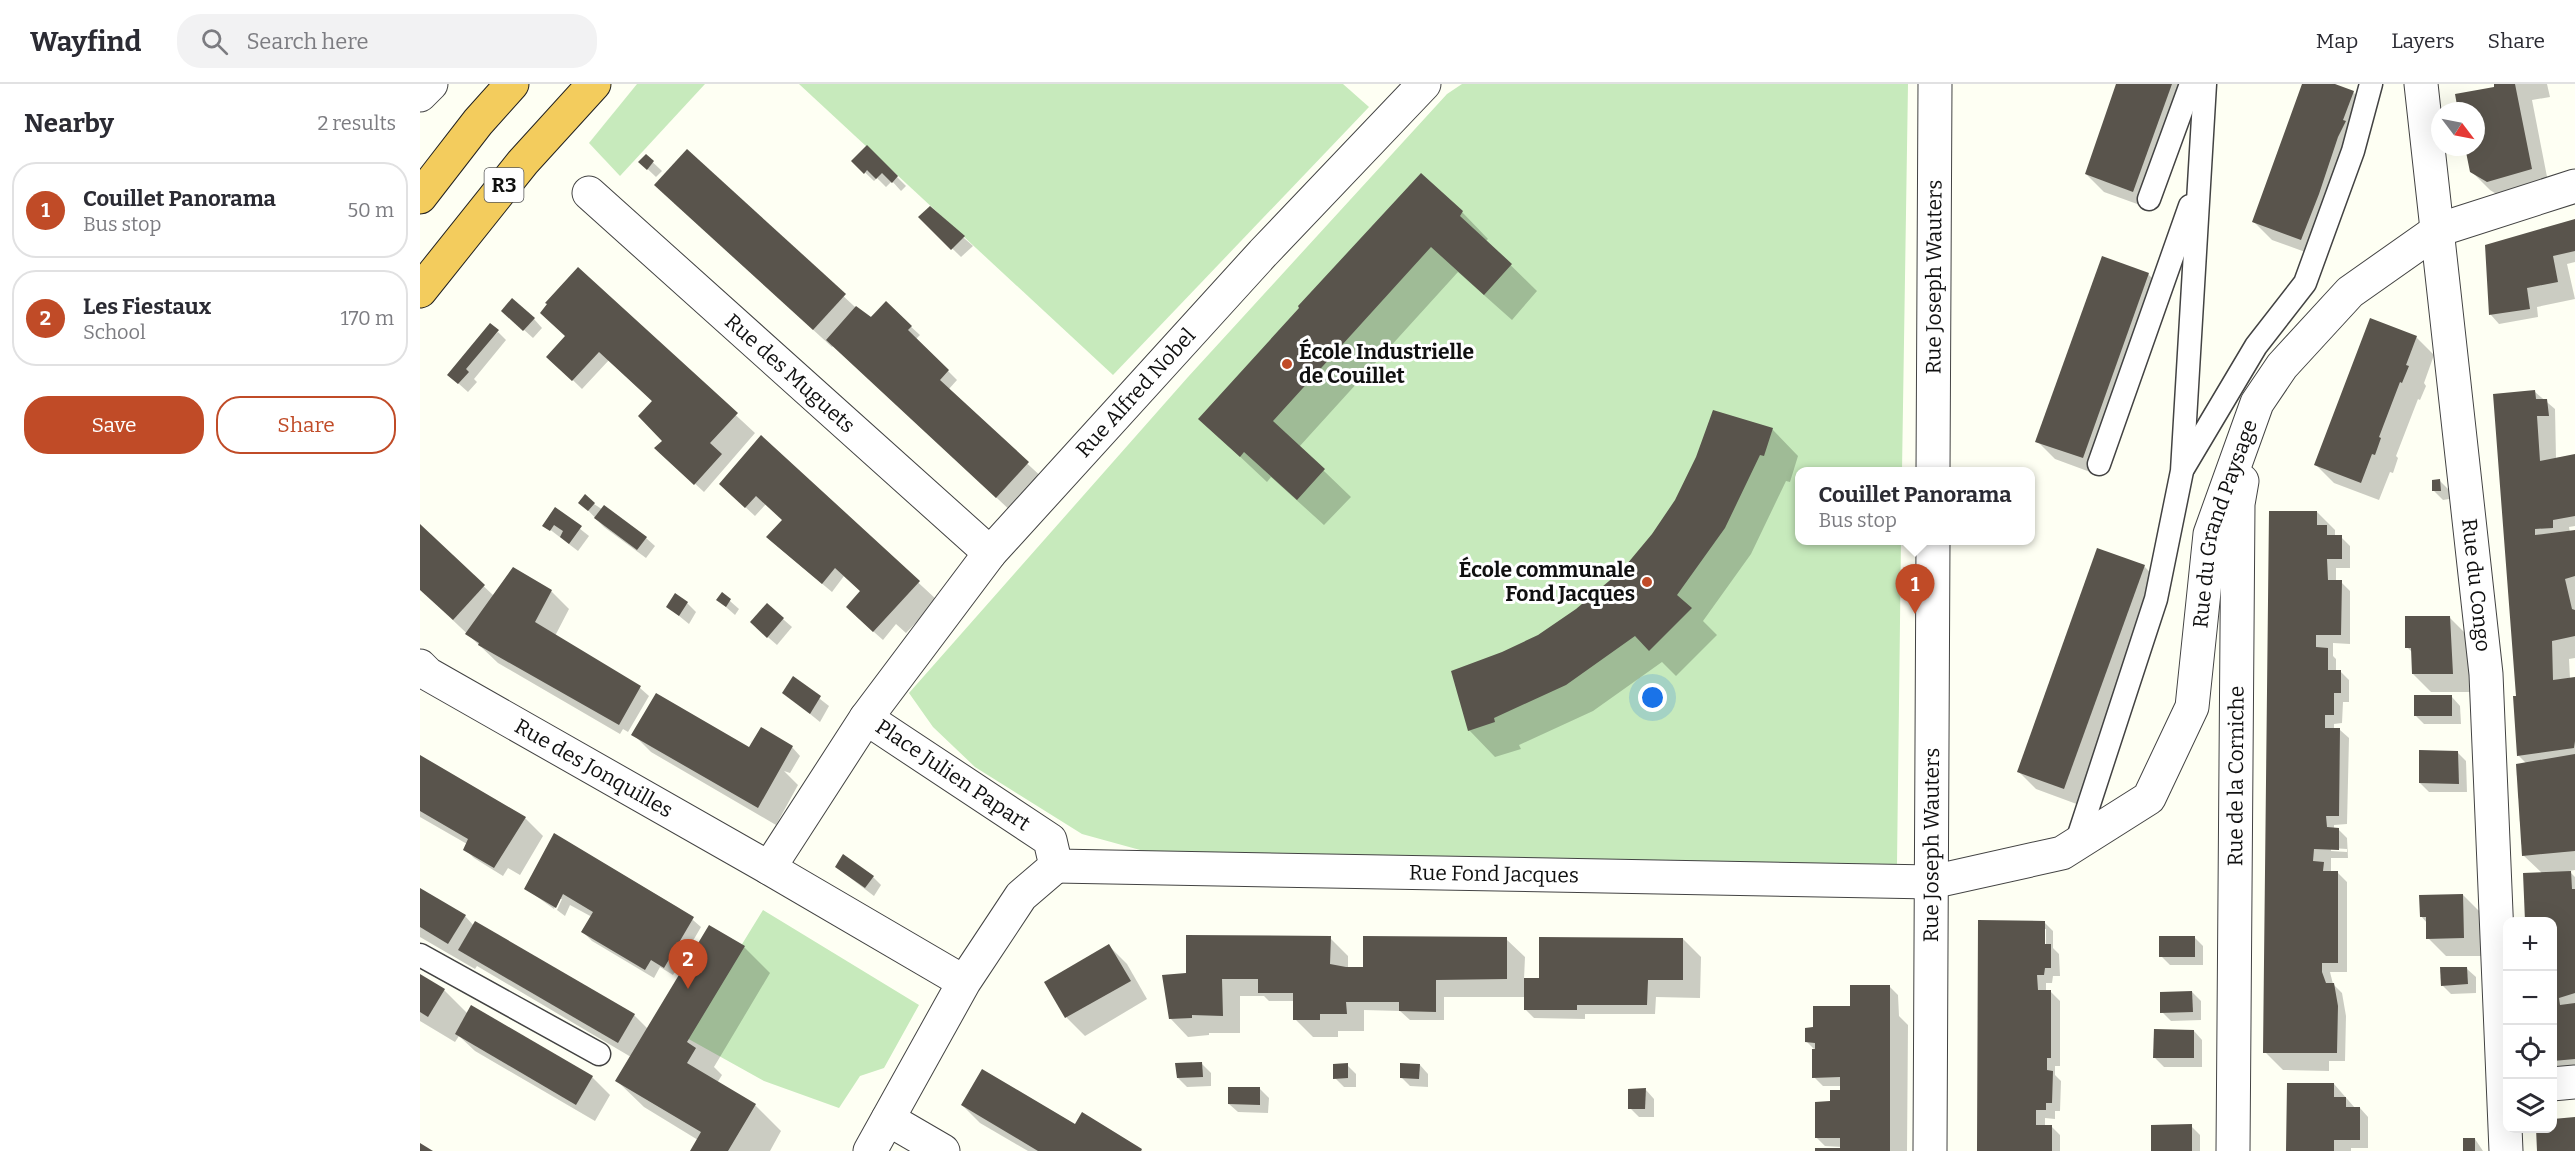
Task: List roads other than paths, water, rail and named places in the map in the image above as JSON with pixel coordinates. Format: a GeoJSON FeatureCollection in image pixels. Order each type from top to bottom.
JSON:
{"type":"FeatureCollection","features":[{"type":"Feature","properties":{"kind":"highway"},"geometry":{"type":"LineString","coordinates":[[420,197],[478,122],[512,84]]}},
{"type":"Feature","properties":{"kind":"highway","name":"R3"},"geometry":{"type":"LineString","coordinates":[[420,291],[523,162],[594,84]]}},
{"type":"Feature","properties":{"kind":"street"},"geometry":{"type":"LineString","coordinates":[[420,95],[431,84]]}},
{"type":"Feature","properties":{"kind":"street","name":"Rue Alfred Nobel"},"geometry":{"type":"LineString","coordinates":[[866,718],[990,553],[1263,253],[1424,84]]}},
{"type":"Feature","properties":{"kind":"street","name":"Rue Joseph Wauters"},"geometry":{"type":"LineString","coordinates":[[1933,467],[1935,84]]}},
{"type":"Feature","properties":{"kind":"street","name":"Rue du Congo"},"geometry":{"type":"LineString","coordinates":[[2421,84],[2486,674],[2505,1079]]}},
{"type":"Feature","properties":{"kind":"street","name":"Rue du Grand Paysage"},"geometry":{"type":"LineString","coordinates":[[1932,882],[2062,853],[2149,798],[2192,707],[2210,534],[2257,403],[2282,366],[2350,291],[2438,230],[2575,186]]}},
{"type":"Feature","properties":{"kind":"street","name":"Rue des Muguets"},"geometry":{"type":"LineString","coordinates":[[589,193],[990,553]]}},
{"type":"Feature","properties":{"kind":"street","name":"Rue de la Corniche"},"geometry":{"type":"LineString","coordinates":[[2233,1151],[2238,504],[2257,403]]}},
{"type":"Feature","properties":{"kind":"street","name":"Rue Joseph Wauters"},"geometry":{"type":"LineString","coordinates":[[1930,1151],[1933,545]]}},
{"type":"Feature","properties":{"kind":"street","name":"Rue des Jonquilles"},"geometry":{"type":"LineString","coordinates":[[420,666],[428,674],[769,868]]}},
{"type":"Feature","properties":{"kind":"street","name":"Place Julien Papart"},"geometry":{"type":"LineString","coordinates":[[769,868],[866,718],[1050,840],[1056,866]]}},
{"type":"Feature","properties":{"kind":"street"},"geometry":{"type":"LineString","coordinates":[[870,1151],[964,982],[1021,896],[1056,866]]}},
{"type":"Feature","properties":{"kind":"street","name":"Rue Fond Jacques"},"geometry":{"type":"LineString","coordinates":[[1056,866],[1932,882]]}},
{"type":"Feature","properties":{"kind":"street"},"geometry":{"type":"LineString","coordinates":[[769,868],[964,982]]}},
{"type":"Feature","properties":{"kind":"street"},"geometry":{"type":"LineString","coordinates":[[2557,1084],[2575,1082]]}},
{"type":"Feature","properties":{"kind":"street"},"geometry":{"type":"LineString","coordinates":[[888,1119],[943,1151]]}},
{"type":"Feature","properties":{"kind":"street","name":"Rue du Congo"},"geometry":{"type":"LineString","coordinates":[[2506,1133],[2506,1151]]}},
{"type":"Feature","properties":{"kind":"lane"},"geometry":{"type":"LineString","coordinates":[[2149,199],[2191,84]]}},
{"type":"Feature","properties":{"kind":"lane"},"geometry":{"type":"LineString","coordinates":[[2076,844],[2156,599],[2182,471],[2205,84]]}},
{"type":"Feature","properties":{"kind":"lane"},"geometry":{"type":"LineString","coordinates":[[2182,471],[2256,346],[2305,283],[2353,151],[2371,84]]}},
{"type":"Feature","properties":{"kind":"lane"},"geometry":{"type":"LineString","coordinates":[[2099,464],[2199,182]]}},
{"type":"Feature","properties":{"kind":"lane"},"geometry":{"type":"LineString","coordinates":[[420,955],[599,1054]]}},
{"type":"Feature","properties":{"kind":"place","name":"École Industrielle de Couillet"},"geometry":{"type":"Point","coordinates":[1287,364]}},
{"type":"Feature","properties":{"kind":"place","name":"École communale Fond Jacques"},"geometry":{"type":"Point","coordinates":[1647,582]}},
{"type":"Feature","properties":{"kind":"place","name":"Couillet Panorama"},"geometry":{"type":"Point","coordinates":[1915,614]}},
{"type":"Feature","properties":{"kind":"place","name":"Les Fiestaux"},"geometry":{"type":"Point","coordinates":[688,989]}}]}
